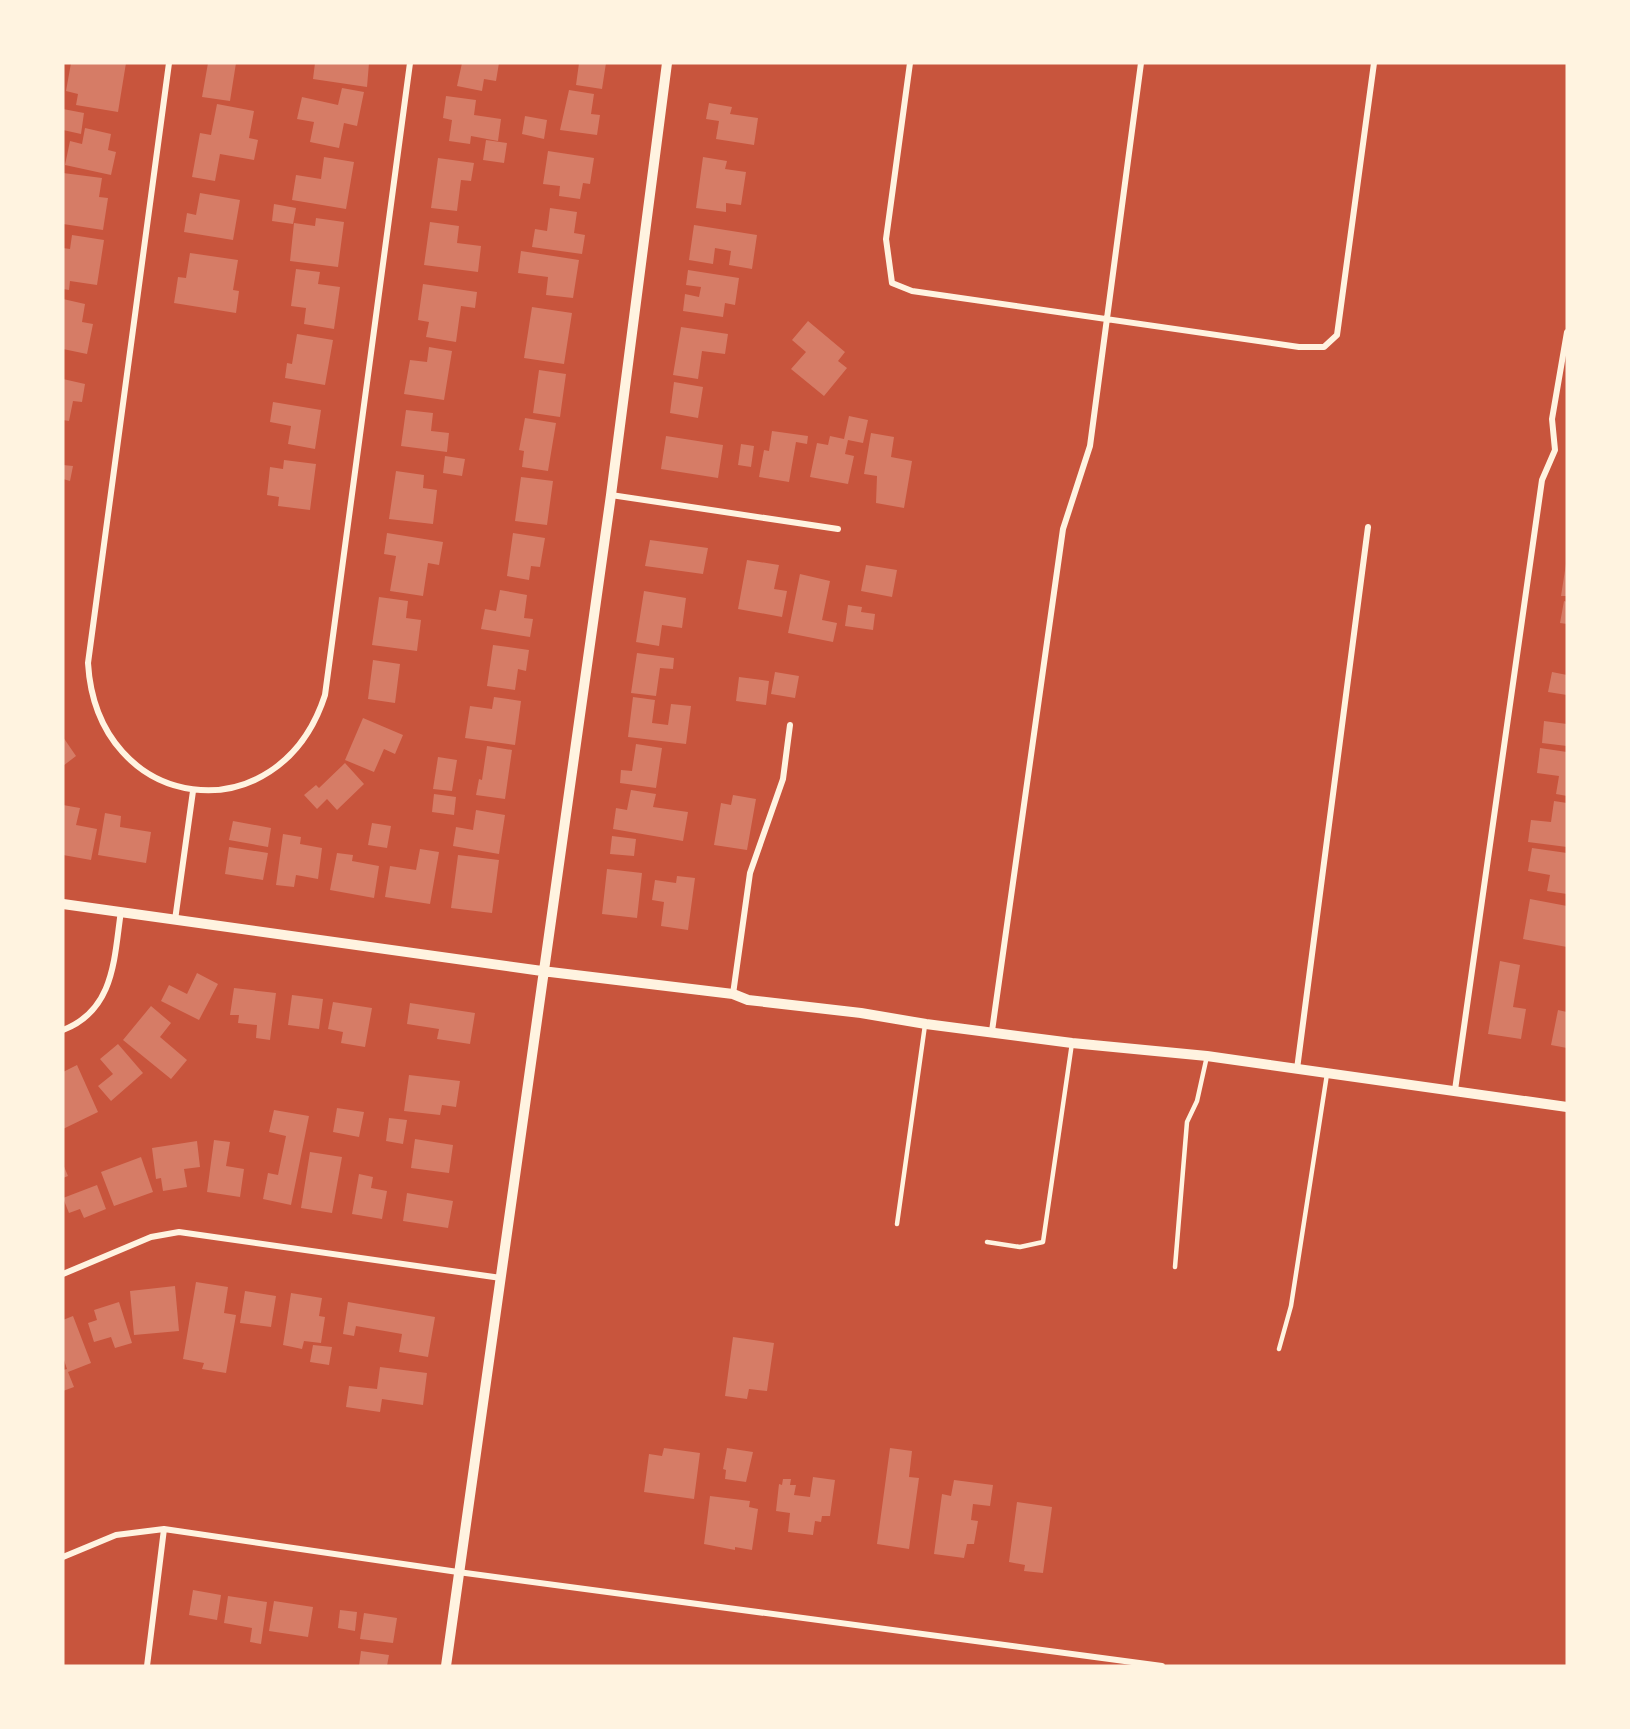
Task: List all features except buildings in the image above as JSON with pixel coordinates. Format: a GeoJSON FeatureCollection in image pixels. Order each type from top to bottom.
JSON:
{"type":"FeatureCollection","features":[{"type":"Feature","properties":{"kind":"street"},"geometry":{"type":"LineString","coordinates":[[170,63],[88,663],[89,682],[99,717],[119,747],[152,776],[193,791],[212,791],[247,783],[279,765],[303,741],[320,711],[325,695],[410,63]]}},
{"type":"Feature","properties":{"kind":"street"},"geometry":{"type":"LineString","coordinates":[[446,1666],[542,971],[611,495],[667,63]]}},
{"type":"Feature","properties":{"kind":"street"},"geometry":{"type":"LineString","coordinates":[[910,63],[886,239],[892,283],[912,291],[1299,346],[1324,347],[1337,335],[1343,302],[1374,63]]}},
{"type":"Feature","properties":{"kind":"street"},"geometry":{"type":"LineString","coordinates":[[992,1031],[1063,529],[1090,446],[1141,63]]}},
{"type":"Feature","properties":{"kind":"street"},"geometry":{"type":"LineString","coordinates":[[1455,1090],[1542,480],[1555,450],[1552,419],[1567,332]]}},
{"type":"Feature","properties":{"kind":"street"},"geometry":{"type":"LineString","coordinates":[[611,495],[838,529]]}},
{"type":"Feature","properties":{"kind":"street"},"geometry":{"type":"LineString","coordinates":[[1297,1069],[1368,527]]}},
{"type":"Feature","properties":{"kind":"street"},"geometry":{"type":"LineString","coordinates":[[733,994],[750,873],[783,779],[790,725]]}},
{"type":"Feature","properties":{"kind":"street"},"geometry":{"type":"LineString","coordinates":[[175,920],[193,791]]}},
{"type":"Feature","properties":{"kind":"street"},"geometry":{"type":"LineString","coordinates":[[63,904],[542,971],[733,994],[748,1000],[861,1013],[1072,1043],[1207,1056],[1567,1107]]}},
{"type":"Feature","properties":{"kind":"street"},"geometry":{"type":"LineString","coordinates":[[63,1030],[100,1004],[109,986],[121,911]]}},
{"type":"Feature","properties":{"kind":"street"},"geometry":{"type":"LineString","coordinates":[[63,1274],[151,1237],[179,1232],[501,1278]]}},
{"type":"Feature","properties":{"kind":"street"},"geometry":{"type":"LineString","coordinates":[[147,1666],[164,1529]]}},
{"type":"Feature","properties":{"kind":"street"},"geometry":{"type":"LineString","coordinates":[[63,1557],[116,1534],[164,1529],[458,1572],[1162,1666]]}},
{"type":"Feature","properties":{"kind":"lane"},"geometry":{"type":"LineString","coordinates":[[897,1224],[926,1024]]}},
{"type":"Feature","properties":{"kind":"lane"},"geometry":{"type":"LineString","coordinates":[[987,1242],[1020,1247],[1043,1242],[1072,1043]]}},
{"type":"Feature","properties":{"kind":"lane"},"geometry":{"type":"LineString","coordinates":[[1175,1267],[1187,1122],[1197,1101],[1207,1056]]}},
{"type":"Feature","properties":{"kind":"lane"},"geometry":{"type":"LineString","coordinates":[[1279,1349],[1291,1306],[1328,1073]]}}]}
